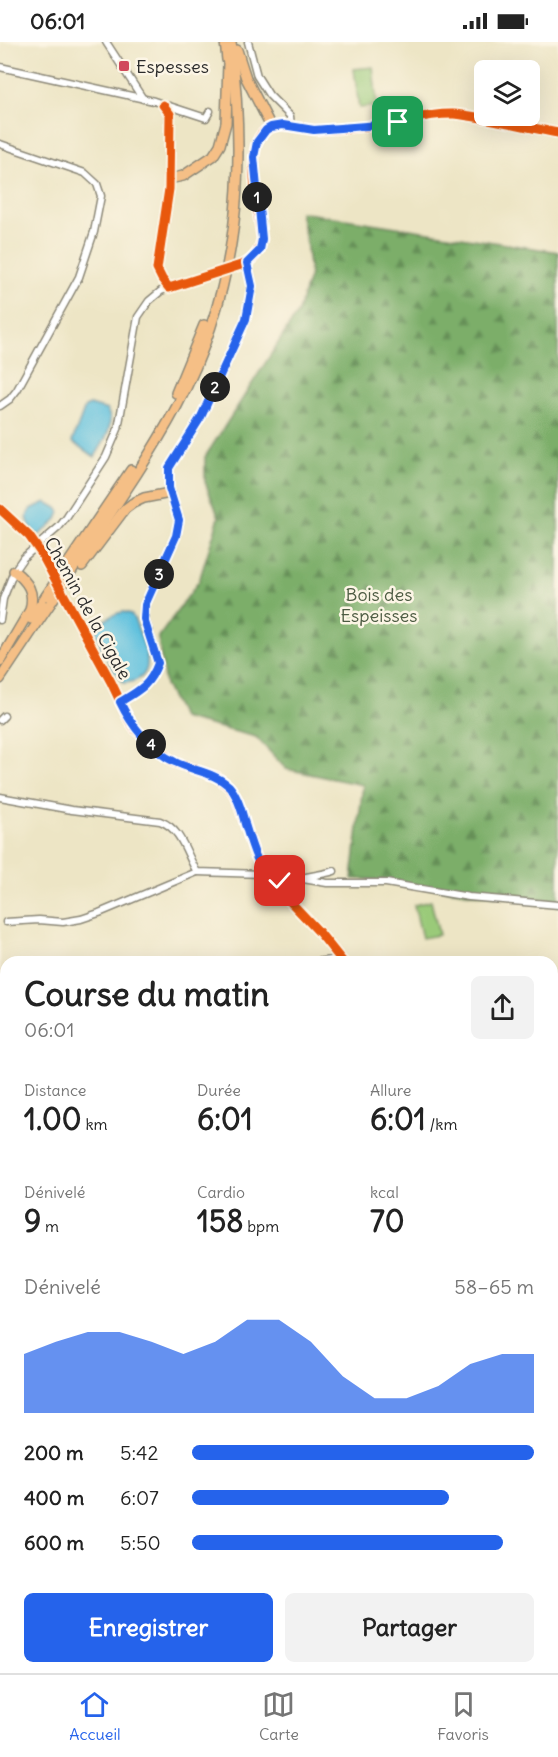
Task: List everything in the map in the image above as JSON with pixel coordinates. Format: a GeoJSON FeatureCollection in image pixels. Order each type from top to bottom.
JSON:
{"type":"FeatureCollection","features":[{"type":"Feature","properties":{"kind":"main road"},"geometry":{"type":"LineString","coordinates":[[0,679],[64,569],[160,424],[183,378],[208,315],[227,236],[232,195],[234,151],[225,42]]}},
{"type":"Feature","properties":{"kind":"main road"},"geometry":{"type":"LineString","coordinates":[[233,42],[246,78],[271,127]]}},
{"type":"Feature","properties":{"kind":"main road"},"geometry":{"type":"LineString","coordinates":[[0,663],[66,579],[165,427],[192,373],[213,318],[233,237],[238,191],[239,122],[233,42]]}},
{"type":"Feature","properties":{"kind":"main road"},"geometry":{"type":"LineString","coordinates":[[169,179],[178,178],[213,156],[220,145],[226,123],[228,63]]}},
{"type":"Feature","properties":{"kind":"main road"},"geometry":{"type":"LineString","coordinates":[[66,579],[79,569],[125,509],[144,498],[170,493]]}},
{"type":"Feature","properties":{"kind":"main road"},"geometry":{"type":"LineString","coordinates":[[0,663],[32,604],[30,588],[14,571]]}},
{"type":"Feature","properties":{"kind":"street"},"geometry":{"type":"LineString","coordinates":[[106,42],[144,100]]}},
{"type":"Feature","properties":{"kind":"street"},"geometry":{"type":"LineString","coordinates":[[248,42],[257,76],[276,104],[290,116],[291,126]]}},
{"type":"Feature","properties":{"kind":"street"},"geometry":{"type":"LineString","coordinates":[[0,67],[144,100],[154,100],[206,118],[210,111]]}},
{"type":"Feature","properties":{"kind":"street"},"geometry":{"type":"LineString","coordinates":[[163,105],[170,114],[169,179],[157,260],[158,273],[169,288]]}},
{"type":"Feature","properties":{"kind":"street"},"geometry":{"type":"LineString","coordinates":[[0,620],[3,599],[14,571],[23,558],[59,527],[112,446],[118,429],[138,317],[149,301],[161,291],[246,264],[260,250],[262,239],[255,146],[262,134],[271,127],[291,126],[314,130],[379,125],[427,114],[455,114],[558,133]]}},
{"type":"Feature","properties":{"kind":"street"},"geometry":{"type":"LineString","coordinates":[[0,144],[86,173],[97,184],[101,196],[94,232],[79,277],[17,390],[0,406]]}},
{"type":"Feature","properties":{"kind":"street"},"geometry":{"type":"LineString","coordinates":[[120,702],[149,682],[158,663],[144,619],[145,605],[176,536],[179,520],[170,493],[169,468],[201,417],[246,319],[252,286],[246,264]]}},
{"type":"Feature","properties":{"kind":"street","name":"Chemin de la Cigale"},"geometry":{"type":"LineString","coordinates":[[0,510],[29,536],[36,546],[136,730],[173,762],[218,777],[230,788],[237,799],[254,852],[264,874],[339,956]]}},
{"type":"Feature","properties":{"kind":"street"},"geometry":{"type":"LineString","coordinates":[[0,797],[72,810],[160,821],[170,825],[176,831],[197,872]]}},
{"type":"Feature","properties":{"kind":"street"},"geometry":{"type":"LineString","coordinates":[[274,885],[280,881],[303,879],[334,871]]}},
{"type":"Feature","properties":{"kind":"street"},"geometry":{"type":"LineString","coordinates":[[6,922],[39,920],[63,922],[81,919],[99,914],[197,872],[264,874]]}},
{"type":"Feature","properties":{"kind":"street"},"geometry":{"type":"LineString","coordinates":[[303,879],[327,883],[386,883],[469,897],[558,905]]}},
{"type":"Feature","properties":{"kind":"green space"},"geometry":{"type":"Polygon","coordinates":[[[373,67],[377,106],[359,108],[354,69],[373,67]]]}},
{"type":"Feature","properties":{"kind":"green space","name":"Bois des Espeisses"},"geometry":{"type":"Polygon","coordinates":[[[300,212],[558,252],[558,901],[473,894],[387,880],[352,879],[363,785],[286,769],[256,737],[182,718],[165,685],[158,638],[199,581],[219,517],[205,482],[205,457],[298,312],[310,275],[300,212]]]}},
{"type":"Feature","properties":{"kind":"green space"},"geometry":{"type":"Polygon","coordinates":[[[431,901],[439,935],[422,938],[414,905],[431,901]]]}},
{"type":"Feature","properties":{"kind":"water"},"geometry":{"type":"Polygon","coordinates":[[[90,405],[107,410],[110,422],[107,434],[95,457],[72,442],[85,407],[90,405]]]}},
{"type":"Feature","properties":{"kind":"water"},"geometry":{"type":"Polygon","coordinates":[[[46,502],[60,512],[57,519],[38,536],[30,527],[27,517],[31,509],[46,502]]]}},
{"type":"Feature","properties":{"kind":"water"},"geometry":{"type":"Polygon","coordinates":[[[124,612],[131,614],[134,618],[145,648],[147,667],[144,675],[124,683],[110,664],[98,641],[96,627],[112,615],[124,612]]]}},
{"type":"Feature","properties":{"kind":"cycle path"},"geometry":{"type":"LineString","coordinates":[[163,105],[170,114],[169,189],[157,269],[169,288],[244,264],[256,254],[262,239],[254,156],[261,135],[273,127],[341,129],[454,114],[558,133]]}},
{"type":"Feature","properties":{"kind":"cycle path"},"geometry":{"type":"LineString","coordinates":[[0,509],[29,536],[41,553],[136,730],[173,762],[217,777],[230,788],[237,799],[254,852],[264,874],[319,932],[338,956]]}},
{"type":"Feature","properties":{"kind":"place","name":"Espesses"},"geometry":{"type":"Point","coordinates":[124,66]}},
{"type":"Feature","properties":{"kind":"route"},"geometry":{"type":"LineString","coordinates":[[280,881],[274,885],[264,874],[254,852],[243,814],[230,788],[218,777],[173,762],[136,730],[120,702],[149,682],[158,663],[144,619],[145,605],[176,536],[179,520],[169,488],[169,468],[201,417],[246,319],[252,286],[247,263],[260,250],[262,239],[254,157],[255,146],[266,130],[276,126],[314,130],[398,122]]}}]}
